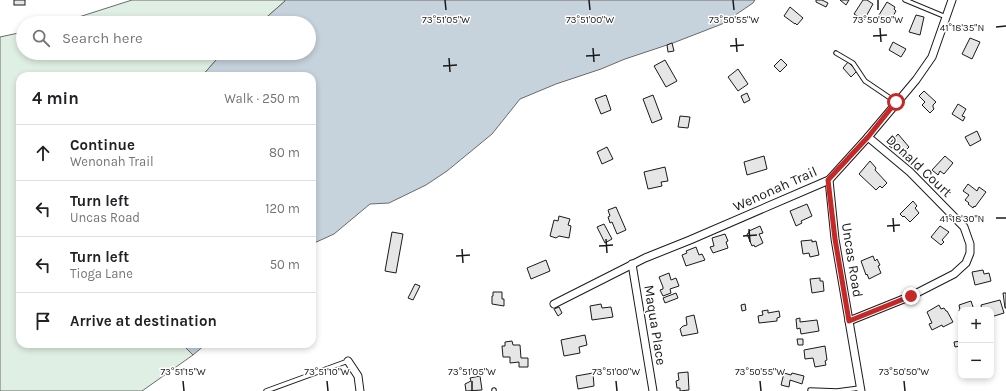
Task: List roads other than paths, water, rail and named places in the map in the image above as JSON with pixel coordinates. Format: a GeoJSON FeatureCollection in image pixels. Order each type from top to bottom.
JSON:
{"type":"FeatureCollection","features":[{"type":"Feature","properties":{"kind":"street","name":"Wenonah Trail"},"geometry":{"type":"LineString","coordinates":[[554,304],[657,252],[695,238],[828,180],[868,137],[916,80],[932,57],[952,0]]}},
{"type":"Feature","properties":{"kind":"street","name":"Donald Court"},"geometry":{"type":"LineString","coordinates":[[849,321],[911,296],[954,274],[966,263],[970,253],[970,244],[964,227],[910,172],[868,137]]}},
{"type":"Feature","properties":{"kind":"street","name":"Uncas Road"},"geometry":{"type":"LineString","coordinates":[[828,180],[835,239],[861,389]]}},
{"type":"Feature","properties":{"kind":"street","name":"Maqua Place"},"geometry":{"type":"LineString","coordinates":[[632,264],[653,391]]}},
{"type":"Feature","properties":{"kind":"street"},"geometry":{"type":"LineString","coordinates":[[348,361],[358,376],[360,391]]}},
{"type":"Feature","properties":{"kind":"lane"},"geometry":{"type":"LineString","coordinates":[[905,0],[946,17]]}},
{"type":"Feature","properties":{"kind":"lane"},"geometry":{"type":"LineString","coordinates":[[836,53],[853,63],[865,82],[896,102]]}},
{"type":"Feature","properties":{"kind":"lane"},"geometry":{"type":"LineString","coordinates":[[266,391],[348,361]]}},
{"type":"Feature","properties":{"kind":"lane"},"geometry":{"type":"LineString","coordinates":[[810,390],[837,391],[861,389]]}}]}
